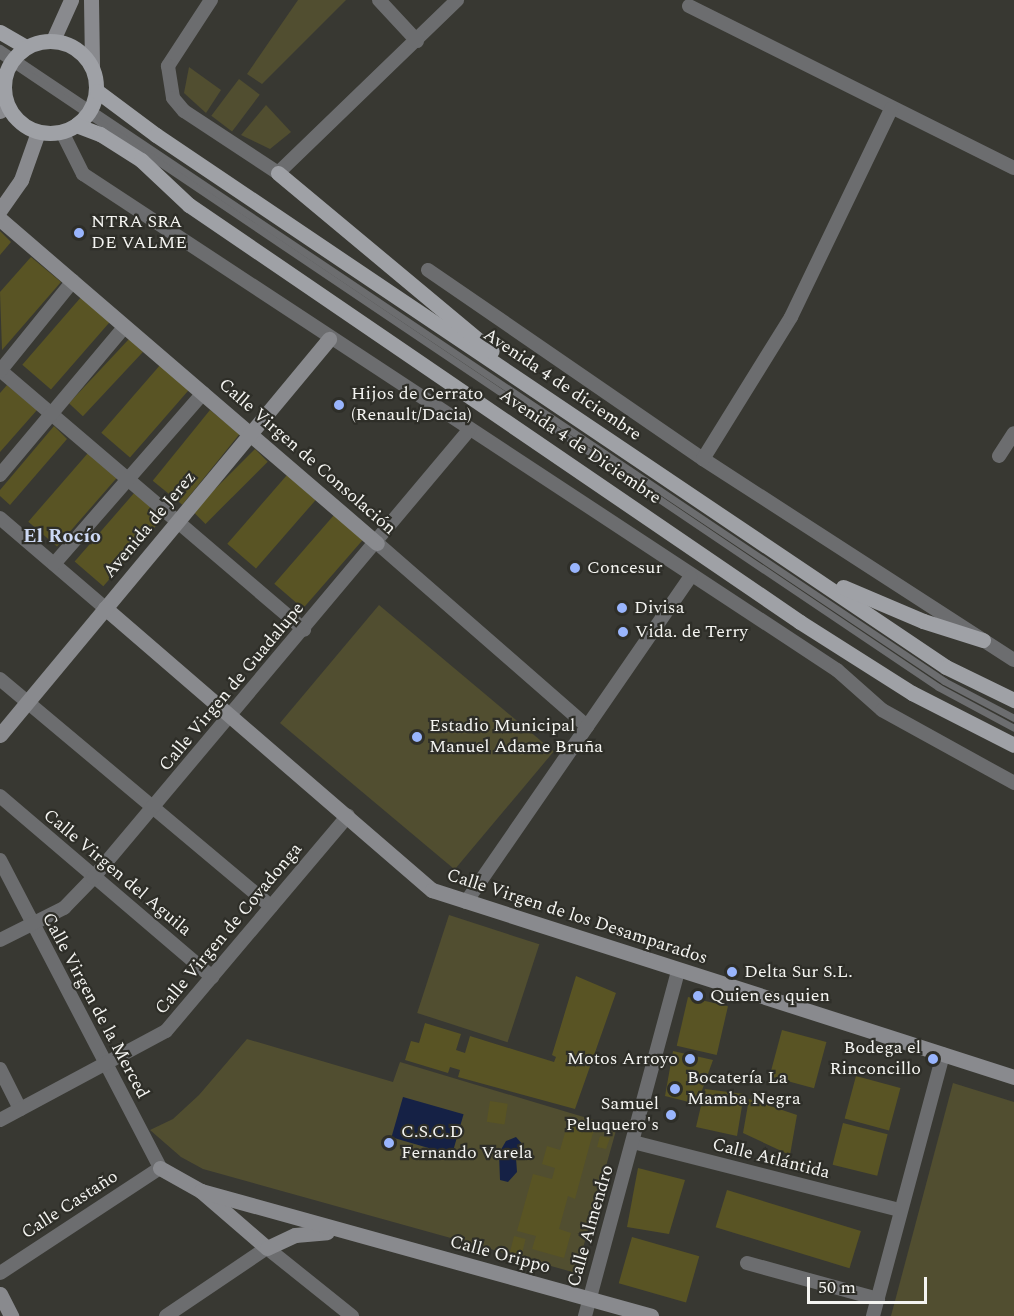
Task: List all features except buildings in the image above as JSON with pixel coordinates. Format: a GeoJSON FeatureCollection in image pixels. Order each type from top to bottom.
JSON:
{"type":"FeatureCollection","features":[{"type":"Feature","properties":{"kind":"main road"},"geometry":{"type":"LineString","coordinates":[[0,32],[14,56]]}},
{"type":"Feature","properties":{"kind":"main road"},"geometry":{"type":"LineString","coordinates":[[53,40],[76,48],[92,66],[97,91],[89,110],[69,129],[38,132],[25,127],[4,108],[2,81],[14,56],[53,40]]}},
{"type":"Feature","properties":{"kind":"main road","name":"Avenida 4 de diciembre"},"geometry":{"type":"LineString","coordinates":[[97,91],[554,404],[814,575],[946,667],[1014,699]]}},
{"type":"Feature","properties":{"kind":"main road","name":"Avenida 4 de Diciembre"},"geometry":{"type":"LineString","coordinates":[[69,129],[100,134],[141,160],[189,205],[800,622],[912,693],[1014,745]]}},
{"type":"Feature","properties":{"kind":"main road"},"geometry":{"type":"LineString","coordinates":[[278,173],[554,404]]}},
{"type":"Feature","properties":{"kind":"main road"},"geometry":{"type":"LineString","coordinates":[[814,575],[923,621],[983,640]]}},
{"type":"Feature","properties":{"kind":"street"},"geometry":{"type":"LineString","coordinates":[[53,40],[72,0]]}},
{"type":"Feature","properties":{"kind":"street"},"geometry":{"type":"LineString","coordinates":[[91,0],[92,66]]}},
{"type":"Feature","properties":{"kind":"street"},"geometry":{"type":"LineString","coordinates":[[211,0],[168,66],[173,98],[184,111],[278,173],[457,0]]}},
{"type":"Feature","properties":{"kind":"street"},"geometry":{"type":"LineString","coordinates":[[379,0],[417,41]]}},
{"type":"Feature","properties":{"kind":"street"},"geometry":{"type":"LineString","coordinates":[[688,6],[891,109],[1014,168]]}},
{"type":"Feature","properties":{"kind":"street"},"geometry":{"type":"LineString","coordinates":[[703,459],[791,317],[891,109]]}},
{"type":"Feature","properties":{"kind":"street"},"geometry":{"type":"LineString","coordinates":[[69,129],[83,174],[274,297],[329,339],[690,577],[837,670],[882,710],[1014,783]]}},
{"type":"Feature","properties":{"kind":"street"},"geometry":{"type":"LineString","coordinates":[[0,210],[21,180],[38,132]]}},
{"type":"Feature","properties":{"kind":"street","name":"Calle Virgen de Consolación"},"geometry":{"type":"LineString","coordinates":[[0,219],[587,726]]}},
{"type":"Feature","properties":{"kind":"street"},"geometry":{"type":"LineString","coordinates":[[428,270],[703,459],[1013,658]]}},
{"type":"Feature","properties":{"kind":"street"},"geometry":{"type":"LineString","coordinates":[[73,281],[0,370],[304,630]]}},
{"type":"Feature","properties":{"kind":"street"},"geometry":{"type":"LineString","coordinates":[[0,475],[125,326]]}},
{"type":"Feature","properties":{"kind":"street","name":"Avenida de Jerez"},"geometry":{"type":"LineString","coordinates":[[0,735],[329,339]]}},
{"type":"Feature","properties":{"kind":"street"},"geometry":{"type":"LineString","coordinates":[[54,564],[203,393]]}},
{"type":"Feature","properties":{"kind":"street","name":"Calle Virgen de Guadalupe"},"geometry":{"type":"LineString","coordinates":[[0,940],[64,908],[93,878],[232,716],[469,430]]}},
{"type":"Feature","properties":{"kind":"street"},"geometry":{"type":"LineString","coordinates":[[999,456],[1014,433]]}},
{"type":"Feature","properties":{"kind":"street","name":"Calle Virgen de los Desamparados"},"geometry":{"type":"LineString","coordinates":[[0,518],[432,890],[678,971],[1014,1077]]}},
{"type":"Feature","properties":{"kind":"street"},"geometry":{"type":"LineString","coordinates":[[465,902],[690,577]]}},
{"type":"Feature","properties":{"kind":"street"},"geometry":{"type":"LineString","coordinates":[[0,679],[271,906]]}},
{"type":"Feature","properties":{"kind":"street","name":"Calle Virgen del Aguila"},"geometry":{"type":"LineString","coordinates":[[0,796],[93,878],[212,976]]}},
{"type":"Feature","properties":{"kind":"street","name":"Calle Virgen de Covadonga"},"geometry":{"type":"LineString","coordinates":[[0,1120],[166,1031],[348,816]]}},
{"type":"Feature","properties":{"kind":"street","name":"Calle Virgen de la Merced"},"geometry":{"type":"LineString","coordinates":[[0,860],[160,1168]]}},
{"type":"Feature","properties":{"kind":"street","name":"Calle Almendro"},"geometry":{"type":"LineString","coordinates":[[585,1316],[678,971]]}},
{"type":"Feature","properties":{"kind":"street"},"geometry":{"type":"LineString","coordinates":[[873,1316],[943,1054]]}},
{"type":"Feature","properties":{"kind":"street"},"geometry":{"type":"LineString","coordinates":[[0,1069],[20,1109]]}},
{"type":"Feature","properties":{"kind":"street","name":"Calle Atlántida"},"geometry":{"type":"LineString","coordinates":[[633,1142],[900,1210]]}},
{"type":"Feature","properties":{"kind":"street"},"geometry":{"type":"LineString","coordinates":[[160,1168],[201,1191],[343,1314]]}},
{"type":"Feature","properties":{"kind":"street","name":"Calle Castaño"},"geometry":{"type":"LineString","coordinates":[[0,1273],[160,1168]]}},
{"type":"Feature","properties":{"kind":"street"},"geometry":{"type":"LineString","coordinates":[[201,1191],[285,1214],[339,1232]]}},
{"type":"Feature","properties":{"kind":"street"},"geometry":{"type":"LineString","coordinates":[[285,1214],[291,1224],[286,1238]]}},
{"type":"Feature","properties":{"kind":"street"},"geometry":{"type":"LineString","coordinates":[[166,1316],[267,1248],[286,1238],[308,1232],[339,1232]]}},
{"type":"Feature","properties":{"kind":"street","name":"Calle Orippo"},"geometry":{"type":"LineString","coordinates":[[339,1232],[651,1316]]}},
{"type":"Feature","properties":{"kind":"street"},"geometry":{"type":"LineString","coordinates":[[747,1263],[878,1299]]}},
{"type":"Feature","properties":{"kind":"street"},"geometry":{"type":"LineString","coordinates":[[0,1295],[11,1316]]}},
{"type":"Feature","properties":{"kind":"lane"},"geometry":{"type":"LineString","coordinates":[[0,48],[938,687],[1014,728]]}},
{"type":"Feature","properties":{"kind":"lane"},"geometry":{"type":"LineString","coordinates":[[89,110],[944,681],[1014,718]]}},
{"type":"Feature","properties":{"kind":"shaded area"},"geometry":{"type":"Polygon","coordinates":[[[298,0],[346,0],[262,84],[247,74],[298,0]]]}},
{"type":"Feature","properties":{"kind":"shaded area"},"geometry":{"type":"Polygon","coordinates":[[[189,67],[221,90],[206,113],[184,93],[189,67]]]}},
{"type":"Feature","properties":{"kind":"shaded area"},"geometry":{"type":"Polygon","coordinates":[[[239,79],[260,95],[232,131],[211,116],[239,79]]]}},
{"type":"Feature","properties":{"kind":"shaded area"},"geometry":{"type":"Polygon","coordinates":[[[266,105],[291,132],[270,149],[241,135],[266,105]]]}},
{"type":"Feature","properties":{"kind":"shaded area","name":"Estadio Municipal Manuel Adame Bruña"},"geometry":{"type":"Polygon","coordinates":[[[379,605],[554,752],[455,870],[280,723],[379,605]]]}},
{"type":"Feature","properties":{"kind":"shaded area"},"geometry":{"type":"Polygon","coordinates":[[[449,915],[539,944],[508,1042],[417,1013],[449,915]]]}},
{"type":"Feature","properties":{"kind":"shaded area","name":"C.S.C.D Fernando Varela"},"geometry":{"type":"Polygon","coordinates":[[[247,1039],[393,1082],[400,1062],[617,1127],[576,1273],[203,1169],[181,1157],[150,1130],[173,1119],[199,1095],[247,1039]]]}},
{"type":"Feature","properties":{"kind":"shaded area"},"geometry":{"type":"Polygon","coordinates":[[[953,1083],[1014,1102],[1014,1316],[891,1316],[953,1083]]]}},
{"type":"Feature","properties":{"kind":"water"},"geometry":{"type":"Polygon","coordinates":[[[403,1097],[464,1114],[452,1155],[391,1137],[403,1097]]]}},
{"type":"Feature","properties":{"kind":"water"},"geometry":{"type":"Polygon","coordinates":[[[516,1137],[523,1145],[523,1156],[516,1158],[517,1172],[508,1182],[500,1180],[499,1153],[506,1141],[516,1137]]]}},
{"type":"Feature","properties":{"kind":"place","name":"NTRA SRA DE VALME"},"geometry":{"type":"Point","coordinates":[79,233]}},
{"type":"Feature","properties":{"kind":"place","name":"Hijos de Cerrato (Renault/Dacia)"},"geometry":{"type":"Point","coordinates":[339,405]}},
{"type":"Feature","properties":{"kind":"place","name":"Concesur"},"geometry":{"type":"Point","coordinates":[575,568]}},
{"type":"Feature","properties":{"kind":"place","name":"Divisa"},"geometry":{"type":"Point","coordinates":[622,608]}},
{"type":"Feature","properties":{"kind":"place","name":"Vida. de Terry"},"geometry":{"type":"Point","coordinates":[623,632]}},
{"type":"Feature","properties":{"kind":"place","name":"Estadio Municipal Manuel Adame Bruña"},"geometry":{"type":"Point","coordinates":[417,737]}},
{"type":"Feature","properties":{"kind":"place","name":"Delta Sur S.L."},"geometry":{"type":"Point","coordinates":[732,972]}},
{"type":"Feature","properties":{"kind":"place","name":"Quien es quien"},"geometry":{"type":"Point","coordinates":[698,996]}},
{"type":"Feature","properties":{"kind":"place","name":"Motos Arroyo"},"geometry":{"type":"Point","coordinates":[690,1059]}},
{"type":"Feature","properties":{"kind":"place","name":"Bodega el Rinconcillo"},"geometry":{"type":"Point","coordinates":[933,1059]}},
{"type":"Feature","properties":{"kind":"place","name":"Bocatería La Mamba Negra"},"geometry":{"type":"Point","coordinates":[675,1089]}},
{"type":"Feature","properties":{"kind":"place","name":"Samuel Peluquero's"},"geometry":{"type":"Point","coordinates":[671,1115]}},
{"type":"Feature","properties":{"kind":"place","name":"C.S.C.D Fernando Varela"},"geometry":{"type":"Point","coordinates":[389,1143]}},
{"type":"Feature","properties":{"kind":"district","name":"El Rocío"},"geometry":{"type":"Point","coordinates":[62,536]}}]}
